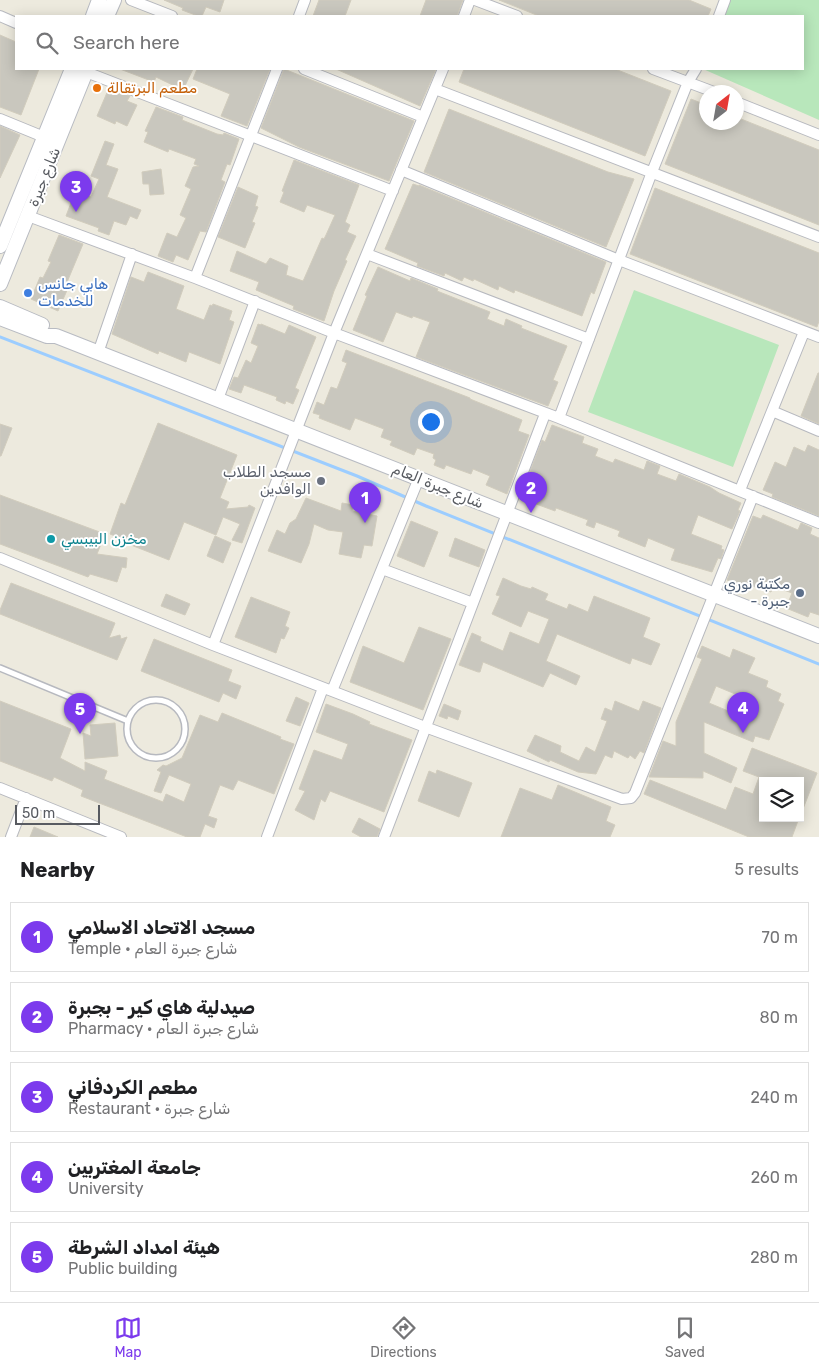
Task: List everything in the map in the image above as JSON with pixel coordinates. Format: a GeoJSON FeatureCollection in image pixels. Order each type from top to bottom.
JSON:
{"type":"FeatureCollection","features":[{"type":"Feature","properties":{"kind":"main road"},"geometry":{"type":"LineString","coordinates":[[93,15],[99,0]]}},
{"type":"Feature","properties":{"kind":"main road"},"geometry":{"type":"LineString","coordinates":[[107,15],[114,0]]}},
{"type":"Feature","properties":{"kind":"main road","name":"شارع جبرة"},"geometry":{"type":"LineString","coordinates":[[0,246],[72,70]]}},
{"type":"Feature","properties":{"kind":"main road","name":"شارع جبرة"},"geometry":{"type":"LineString","coordinates":[[0,284],[86,70]]}},
{"type":"Feature","properties":{"kind":"main road"},"geometry":{"type":"LineString","coordinates":[[0,307],[50,328],[56,336]]}},
{"type":"Feature","properties":{"kind":"main road"},"geometry":{"type":"LineString","coordinates":[[3,322],[46,336],[56,336]]}},
{"type":"Feature","properties":{"kind":"main road","name":"شارع جبرة العام"},"geometry":{"type":"LineString","coordinates":[[56,336],[819,636]]}},
{"type":"Feature","properties":{"kind":"street"},"geometry":{"type":"LineString","coordinates":[[131,0],[169,15]]}},
{"type":"Feature","properties":{"kind":"street"},"geometry":{"type":"LineString","coordinates":[[299,15],[306,0]]}},
{"type":"Feature","properties":{"kind":"street"},"geometry":{"type":"LineString","coordinates":[[464,15],[470,0]]}},
{"type":"Feature","properties":{"kind":"street"},"geometry":{"type":"LineString","coordinates":[[475,0],[514,15]]}},
{"type":"Feature","properties":{"kind":"street"},"geometry":{"type":"LineString","coordinates":[[719,15],[723,1]]}},
{"type":"Feature","properties":{"kind":"street"},"geometry":{"type":"LineString","coordinates":[[0,16],[15,22]]}},
{"type":"Feature","properties":{"kind":"street"},"geometry":{"type":"LineString","coordinates":[[86,70],[393,190]]}},
{"type":"Feature","properties":{"kind":"street"},"geometry":{"type":"LineString","coordinates":[[195,278],[277,70]]}},
{"type":"Feature","properties":{"kind":"street"},"geometry":{"type":"LineString","coordinates":[[306,70],[423,117]]}},
{"type":"Feature","properties":{"kind":"street"},"geometry":{"type":"LineString","coordinates":[[213,645],[334,333],[443,70]]}},
{"type":"Feature","properties":{"kind":"street"},"geometry":{"type":"LineString","coordinates":[[656,70],[699,86]]}},
{"type":"Feature","properties":{"kind":"street"},"geometry":{"type":"LineString","coordinates":[[559,418],[652,172],[688,82],[695,70]]}},
{"type":"Feature","properties":{"kind":"street"},"geometry":{"type":"LineString","coordinates":[[435,88],[819,237]]}},
{"type":"Feature","properties":{"kind":"street"},"geometry":{"type":"LineString","coordinates":[[744,105],[819,134]]}},
{"type":"Feature","properties":{"kind":"street"},"geometry":{"type":"LineString","coordinates":[[0,119],[44,137]]}},
{"type":"Feature","properties":{"kind":"street"},"geometry":{"type":"LineString","coordinates":[[401,170],[619,260],[819,337]]}},
{"type":"Feature","properties":{"kind":"street"},"geometry":{"type":"LineString","coordinates":[[28,216],[559,418],[819,523]]}},
{"type":"Feature","properties":{"kind":"street"},"geometry":{"type":"LineString","coordinates":[[98,353],[132,254]]}},
{"type":"Feature","properties":{"kind":"street"},"geometry":{"type":"LineString","coordinates":[[367,254],[589,339]]}},
{"type":"Feature","properties":{"kind":"street"},"geometry":{"type":"LineString","coordinates":[[218,399],[255,301]]}},
{"type":"Feature","properties":{"kind":"street"},"geometry":{"type":"LineString","coordinates":[[740,490],[804,332]]}},
{"type":"Feature","properties":{"kind":"street"},"geometry":{"type":"LineString","coordinates":[[772,412],[819,431]]}},
{"type":"Feature","properties":{"kind":"street"},"geometry":{"type":"LineString","coordinates":[[384,837],[545,414]]}},
{"type":"Feature","properties":{"kind":"street"},"geometry":{"type":"LineString","coordinates":[[267,837],[327,690],[382,568],[419,478]]}},
{"type":"Feature","properties":{"kind":"street"},"geometry":{"type":"LineString","coordinates":[[0,558],[327,690],[622,799],[631,798],[635,793],[753,496]]}},
{"type":"Feature","properties":{"kind":"street"},"geometry":{"type":"LineString","coordinates":[[382,568],[473,603]]}},
{"type":"Feature","properties":{"kind":"street"},"geometry":{"type":"LineString","coordinates":[[0,788],[122,837]]}},
{"type":"Feature","properties":{"kind":"street"},"geometry":{"type":"LineString","coordinates":[[11,837],[26,798]]}},
{"type":"Feature","properties":{"kind":"lane"},"geometry":{"type":"LineString","coordinates":[[0,668],[128,721]]}},
{"type":"Feature","properties":{"kind":"lane"},"geometry":{"type":"LineString","coordinates":[[161,700],[169,703],[181,714],[186,730],[181,746],[168,756],[160,759],[144,756],[131,745],[127,729],[128,721],[137,707],[144,702],[161,700]]}},
{"type":"Feature","properties":{"kind":"green space"},"geometry":{"type":"Polygon","coordinates":[[[729,0],[819,0],[819,120],[744,87],[744,85],[739,85],[705,70],[804,70],[804,15],[723,15],[729,0]]]}},
{"type":"Feature","properties":{"kind":"green space"},"geometry":{"type":"Polygon","coordinates":[[[634,290],[779,345],[733,467],[588,412],[634,290]]]}},
{"type":"Feature","properties":{"kind":"building"},"geometry":{"type":"Polygon","coordinates":[[[164,0],[224,0],[220,12],[206,7],[202,15],[195,15],[182,10],[183,8],[164,0]]]}},
{"type":"Feature","properties":{"kind":"building"},"geometry":{"type":"Polygon","coordinates":[[[319,0],[351,0],[345,15],[313,15],[319,0]]]}},
{"type":"Feature","properties":{"kind":"building"},"geometry":{"type":"Polygon","coordinates":[[[426,0],[463,0],[457,15],[420,15],[426,0]]]}},
{"type":"Feature","properties":{"kind":"building"},"geometry":{"type":"Polygon","coordinates":[[[499,0],[689,0],[711,9],[708,15],[536,15],[499,0]]]}},
{"type":"Feature","properties":{"kind":"building"},"geometry":{"type":"Polygon","coordinates":[[[0,35],[15,42],[15,70],[39,70],[21,115],[0,107],[0,35]]]}},
{"type":"Feature","properties":{"kind":"building"},"geometry":{"type":"Polygon","coordinates":[[[123,70],[193,70],[183,90],[156,77],[154,82],[123,70]]]}},
{"type":"Feature","properties":{"kind":"building"},"geometry":{"type":"Polygon","coordinates":[[[197,70],[270,70],[247,126],[221,116],[230,94],[193,79],[197,70]]]}},
{"type":"Feature","properties":{"kind":"building"},"geometry":{"type":"Polygon","coordinates":[[[284,70],[414,121],[389,181],[299,147],[261,128],[284,70]]]}},
{"type":"Feature","properties":{"kind":"building"},"geometry":{"type":"Polygon","coordinates":[[[338,70],[436,70],[420,106],[338,70]]]}},
{"type":"Feature","properties":{"kind":"building"},"geometry":{"type":"Polygon","coordinates":[[[464,70],[618,70],[671,91],[645,156],[459,82],[464,70]]]}},
{"type":"Feature","properties":{"kind":"building"},"geometry":{"type":"Polygon","coordinates":[[[109,88],[130,96],[127,101],[137,105],[127,126],[116,121],[115,124],[97,116],[109,88]]]}},
{"type":"Feature","properties":{"kind":"building"},"geometry":{"type":"Polygon","coordinates":[[[691,99],[699,102],[699,130],[744,130],[744,120],[819,150],[819,225],[665,164],[691,99]]]}},
{"type":"Feature","properties":{"kind":"building"},"geometry":{"type":"Polygon","coordinates":[[[156,107],[183,117],[182,120],[217,134],[223,135],[224,133],[239,139],[230,165],[227,164],[221,180],[225,182],[206,232],[200,231],[188,260],[176,255],[173,262],[158,256],[167,233],[177,237],[186,218],[180,215],[191,189],[185,186],[193,167],[199,166],[194,164],[196,159],[169,149],[168,152],[144,142],[148,132],[145,131],[156,107]]]}},
{"type":"Feature","properties":{"kind":"building"},"geometry":{"type":"Polygon","coordinates":[[[449,109],[608,172],[634,179],[606,247],[424,172],[449,109]]]}},
{"type":"Feature","properties":{"kind":"building"},"geometry":{"type":"Polygon","coordinates":[[[0,126],[20,135],[0,178],[0,126]]]}},
{"type":"Feature","properties":{"kind":"building"},"geometry":{"type":"Polygon","coordinates":[[[105,141],[114,144],[106,165],[118,169],[107,197],[141,210],[137,219],[130,216],[126,225],[114,221],[109,235],[98,231],[99,228],[66,216],[74,195],[81,198],[83,194],[91,197],[99,179],[91,176],[105,141]]]}},
{"type":"Feature","properties":{"kind":"building"},"geometry":{"type":"Polygon","coordinates":[[[294,160],[359,185],[345,222],[350,225],[347,232],[356,236],[345,260],[347,261],[324,321],[293,309],[294,306],[256,290],[259,282],[230,271],[237,251],[266,264],[270,258],[288,266],[286,275],[303,281],[322,238],[324,239],[335,215],[307,205],[304,212],[280,202],[284,192],[282,191],[294,160]]]}},
{"type":"Feature","properties":{"kind":"building"},"geometry":{"type":"Polygon","coordinates":[[[161,169],[164,194],[150,195],[149,184],[143,184],[142,172],[161,169]]]}},
{"type":"Feature","properties":{"kind":"building"},"geometry":{"type":"Polygon","coordinates":[[[413,184],[606,262],[594,294],[591,292],[582,316],[515,290],[514,293],[499,286],[498,290],[474,279],[473,281],[464,277],[462,281],[445,273],[444,276],[417,266],[418,263],[385,249],[413,184]]]}},
{"type":"Feature","properties":{"kind":"building"},"geometry":{"type":"Polygon","coordinates":[[[238,187],[258,196],[255,206],[258,207],[252,222],[255,223],[245,248],[218,237],[238,187]]]}},
{"type":"Feature","properties":{"kind":"building"},"geometry":{"type":"Polygon","coordinates":[[[655,188],[819,253],[819,321],[817,327],[630,254],[655,188]]]}},
{"type":"Feature","properties":{"kind":"building"},"geometry":{"type":"Polygon","coordinates":[[[59,235],[83,244],[65,287],[68,288],[58,311],[31,299],[40,277],[43,278],[51,262],[48,261],[59,235]]]}},
{"type":"Feature","properties":{"kind":"building"},"geometry":{"type":"Polygon","coordinates":[[[378,267],[410,281],[411,278],[438,289],[437,291],[490,312],[487,319],[504,326],[506,319],[522,326],[521,328],[567,346],[553,380],[558,382],[548,406],[416,357],[430,322],[396,312],[383,342],[353,330],[367,296],[365,295],[378,267]]]}},
{"type":"Feature","properties":{"kind":"building"},"geometry":{"type":"Polygon","coordinates":[[[148,272],[184,286],[176,309],[204,320],[210,305],[212,306],[213,304],[232,311],[229,320],[234,322],[220,364],[189,352],[186,362],[159,351],[158,354],[112,334],[131,277],[144,282],[148,272]]]}},
{"type":"Feature","properties":{"kind":"building"},"geometry":{"type":"Polygon","coordinates":[[[258,324],[285,334],[289,325],[316,337],[295,388],[299,390],[293,404],[286,401],[285,404],[276,400],[277,397],[244,385],[241,393],[229,389],[234,377],[238,378],[246,360],[251,363],[258,346],[251,343],[258,324]]]}},
{"type":"Feature","properties":{"kind":"building"},"geometry":{"type":"Polygon","coordinates":[[[346,350],[522,420],[518,431],[529,435],[507,494],[486,485],[490,476],[473,469],[471,474],[446,465],[444,469],[434,465],[436,460],[433,458],[434,454],[417,448],[414,455],[390,445],[392,441],[381,437],[384,429],[355,418],[350,430],[319,418],[320,415],[313,413],[317,402],[324,405],[331,387],[337,389],[347,363],[342,361],[346,350]]]}},
{"type":"Feature","properties":{"kind":"building"},"geometry":{"type":"Polygon","coordinates":[[[819,373],[819,424],[801,416],[819,373]]]}},
{"type":"Feature","properties":{"kind":"building"},"geometry":{"type":"Polygon","coordinates":[[[158,423],[237,455],[220,498],[229,502],[226,509],[248,507],[249,505],[255,508],[242,543],[232,540],[240,524],[223,517],[216,535],[184,522],[169,560],[131,545],[132,543],[110,534],[121,503],[125,505],[158,423]]]}},
{"type":"Feature","properties":{"kind":"building"},"geometry":{"type":"Polygon","coordinates":[[[0,424],[12,428],[1,456],[0,456],[0,424]]]}},
{"type":"Feature","properties":{"kind":"building"},"geometry":{"type":"Polygon","coordinates":[[[552,425],[584,437],[582,443],[598,449],[595,456],[613,463],[615,459],[644,470],[647,461],[660,466],[657,474],[676,481],[679,474],[741,503],[738,510],[740,511],[732,529],[698,515],[691,534],[722,546],[721,549],[724,550],[721,559],[718,558],[712,572],[671,560],[675,549],[648,538],[645,547],[618,536],[620,531],[596,522],[594,528],[586,525],[588,520],[556,508],[555,511],[520,498],[542,440],[545,442],[552,425]]]}},
{"type":"Feature","properties":{"kind":"building"},"geometry":{"type":"Polygon","coordinates":[[[808,445],[819,450],[819,516],[772,497],[773,494],[763,490],[775,462],[786,467],[794,447],[805,452],[808,445]]]}},
{"type":"Feature","properties":{"kind":"building","name":"مخزن البيبسي"},"geometry":{"type":"Polygon","coordinates":[[[0,495],[105,534],[97,554],[127,558],[126,568],[122,567],[117,582],[90,574],[88,577],[0,544],[0,495]]]}},
{"type":"Feature","properties":{"kind":"building"},"geometry":{"type":"Polygon","coordinates":[[[306,498],[341,511],[342,503],[353,505],[352,511],[377,516],[372,546],[364,545],[361,558],[339,554],[343,532],[328,530],[314,524],[309,544],[301,563],[268,551],[277,530],[285,534],[290,523],[296,519],[306,498]]]}},
{"type":"Feature","properties":{"kind":"building"},"geometry":{"type":"Polygon","coordinates":[[[763,515],[798,530],[801,523],[812,528],[810,534],[819,538],[819,615],[810,612],[808,617],[786,608],[792,593],[773,586],[771,592],[749,585],[747,590],[727,580],[753,516],[761,519],[763,515]]]}},
{"type":"Feature","properties":{"kind":"building"},"geometry":{"type":"Polygon","coordinates":[[[411,521],[438,532],[424,567],[397,556],[411,521]]]}},
{"type":"Feature","properties":{"kind":"building"},"geometry":{"type":"Polygon","coordinates":[[[215,536],[231,543],[223,563],[207,556],[215,536]]]}},
{"type":"Feature","properties":{"kind":"building"},"geometry":{"type":"Polygon","coordinates":[[[455,538],[485,550],[479,567],[449,556],[455,538]]]}},
{"type":"Feature","properties":{"kind":"building"},"geometry":{"type":"Polygon","coordinates":[[[503,578],[521,586],[531,589],[532,587],[548,594],[545,600],[567,609],[569,604],[588,612],[594,596],[650,618],[643,637],[660,644],[651,665],[632,658],[630,664],[557,634],[546,661],[580,676],[576,685],[550,673],[543,687],[483,662],[480,672],[459,665],[472,633],[481,637],[480,641],[503,651],[510,632],[539,644],[549,619],[528,611],[521,627],[492,614],[500,596],[496,595],[503,578]]]}},
{"type":"Feature","properties":{"kind":"building"},"geometry":{"type":"Polygon","coordinates":[[[11,583],[115,623],[109,638],[120,635],[121,639],[127,637],[117,660],[0,614],[11,583]]]}},
{"type":"Feature","properties":{"kind":"building"},"geometry":{"type":"Polygon","coordinates":[[[166,594],[190,604],[185,615],[161,606],[166,594]]]}},
{"type":"Feature","properties":{"kind":"building"},"geometry":{"type":"Polygon","coordinates":[[[251,597],[290,612],[285,626],[289,628],[284,639],[281,638],[276,653],[235,637],[251,597]]]}},
{"type":"Feature","properties":{"kind":"building"},"geometry":{"type":"Polygon","coordinates":[[[419,627],[451,639],[423,710],[350,682],[363,646],[404,663],[419,627]]]}},
{"type":"Feature","properties":{"kind":"building"},"geometry":{"type":"Polygon","coordinates":[[[154,639],[232,670],[228,681],[241,686],[236,699],[223,693],[219,702],[141,671],[154,639]]]}},
{"type":"Feature","properties":{"kind":"building"},"geometry":{"type":"Polygon","coordinates":[[[702,646],[730,658],[733,649],[755,658],[748,673],[768,681],[766,687],[781,694],[778,701],[784,704],[769,740],[755,736],[753,742],[704,722],[704,753],[737,768],[731,783],[703,771],[703,778],[649,777],[663,741],[676,746],[676,722],[702,659],[697,657],[702,646]],[[716,686],[709,703],[745,718],[752,701],[716,686]]]}},
{"type":"Feature","properties":{"kind":"building"},"geometry":{"type":"Polygon","coordinates":[[[296,697],[309,703],[300,726],[286,721],[296,697]]]}},
{"type":"Feature","properties":{"kind":"building"},"geometry":{"type":"Polygon","coordinates":[[[0,701],[71,729],[60,758],[85,771],[85,762],[107,771],[104,779],[163,802],[166,794],[184,802],[191,784],[169,775],[161,793],[154,791],[161,772],[157,770],[163,765],[166,766],[182,758],[200,715],[218,722],[222,713],[294,744],[274,794],[238,780],[233,790],[220,785],[208,816],[217,819],[214,828],[205,824],[200,837],[187,837],[81,796],[83,790],[54,777],[52,781],[0,761],[0,701]]]}},
{"type":"Feature","properties":{"kind":"building"},"geometry":{"type":"Polygon","coordinates":[[[615,701],[639,711],[643,701],[661,708],[644,753],[640,751],[635,759],[630,755],[628,758],[614,751],[612,758],[605,755],[596,774],[578,772],[550,760],[549,762],[527,751],[535,735],[561,746],[560,752],[579,761],[586,747],[595,752],[607,721],[601,719],[605,708],[612,711],[615,701]]]}},
{"type":"Feature","properties":{"kind":"building"},"geometry":{"type":"Polygon","coordinates":[[[326,704],[353,714],[370,722],[369,724],[412,740],[384,812],[330,791],[325,802],[321,799],[314,820],[295,810],[305,791],[299,789],[314,750],[342,760],[348,744],[316,732],[326,704]]]}},
{"type":"Feature","properties":{"kind":"building"},"geometry":{"type":"Polygon","coordinates":[[[444,704],[461,711],[458,720],[448,716],[447,719],[439,716],[444,704]]]}},
{"type":"Feature","properties":{"kind":"building"},"geometry":{"type":"Polygon","coordinates":[[[115,723],[118,756],[85,759],[83,733],[91,736],[90,725],[115,723]]]}},
{"type":"Feature","properties":{"kind":"building"},"geometry":{"type":"Polygon","coordinates":[[[752,748],[817,773],[804,806],[804,777],[759,777],[743,771],[752,748]]]}},
{"type":"Feature","properties":{"kind":"building"},"geometry":{"type":"Polygon","coordinates":[[[437,770],[472,783],[459,817],[418,801],[429,771],[436,774],[437,770]]]}},
{"type":"Feature","properties":{"kind":"building"},"geometry":{"type":"Polygon","coordinates":[[[759,777],[759,822],[798,822],[792,837],[749,837],[644,794],[650,780],[726,810],[735,787],[753,794],[759,777]]]}},
{"type":"Feature","properties":{"kind":"building"},"geometry":{"type":"Polygon","coordinates":[[[558,785],[611,807],[606,821],[615,825],[610,837],[501,837],[520,788],[552,800],[558,785]]]}},
{"type":"Feature","properties":{"kind":"building"},"geometry":{"type":"Polygon","coordinates":[[[359,818],[380,829],[377,837],[361,837],[352,832],[359,818]]]}},
{"type":"Feature","properties":{"kind":"building"},"geometry":{"type":"Polygon","coordinates":[[[34,827],[58,837],[30,837],[34,827]]]}},
{"type":"Feature","properties":{"kind":"waterway"},"geometry":{"type":"LineString","coordinates":[[0,337],[357,476],[426,506],[819,664]]}},
{"type":"Feature","properties":{"kind":"place","name":"مطعم البرتقالة"},"geometry":{"type":"Point","coordinates":[97,88]}},
{"type":"Feature","properties":{"kind":"place","name":"مطعم الكردفاني"},"geometry":{"type":"Point","coordinates":[76,212]}},
{"type":"Feature","properties":{"kind":"place","name":"هابي جانس للخدمات"},"geometry":{"type":"Point","coordinates":[28,293]}},
{"type":"Feature","properties":{"kind":"place","name":"مسجد الطلاب الوافدين"},"geometry":{"type":"Point","coordinates":[321,481]}},
{"type":"Feature","properties":{"kind":"place","name":"صيدلية هاي كير - بجبرة"},"geometry":{"type":"Point","coordinates":[531,513]}},
{"type":"Feature","properties":{"kind":"place","name":"مسجد الاتحاد الاسلامي"},"geometry":{"type":"Point","coordinates":[365,523]}},
{"type":"Feature","properties":{"kind":"place","name":"مخزن البيبسي"},"geometry":{"type":"Point","coordinates":[51,539]}},
{"type":"Feature","properties":{"kind":"place","name":"مكتبة نوري - جبرة"},"geometry":{"type":"Point","coordinates":[800,593]}},
{"type":"Feature","properties":{"kind":"place","name":"جامعة المغتربين"},"geometry":{"type":"Point","coordinates":[743,733]}},
{"type":"Feature","properties":{"kind":"place","name":"هيئة امداد الشرطة"},"geometry":{"type":"Point","coordinates":[80,734]}}]}
